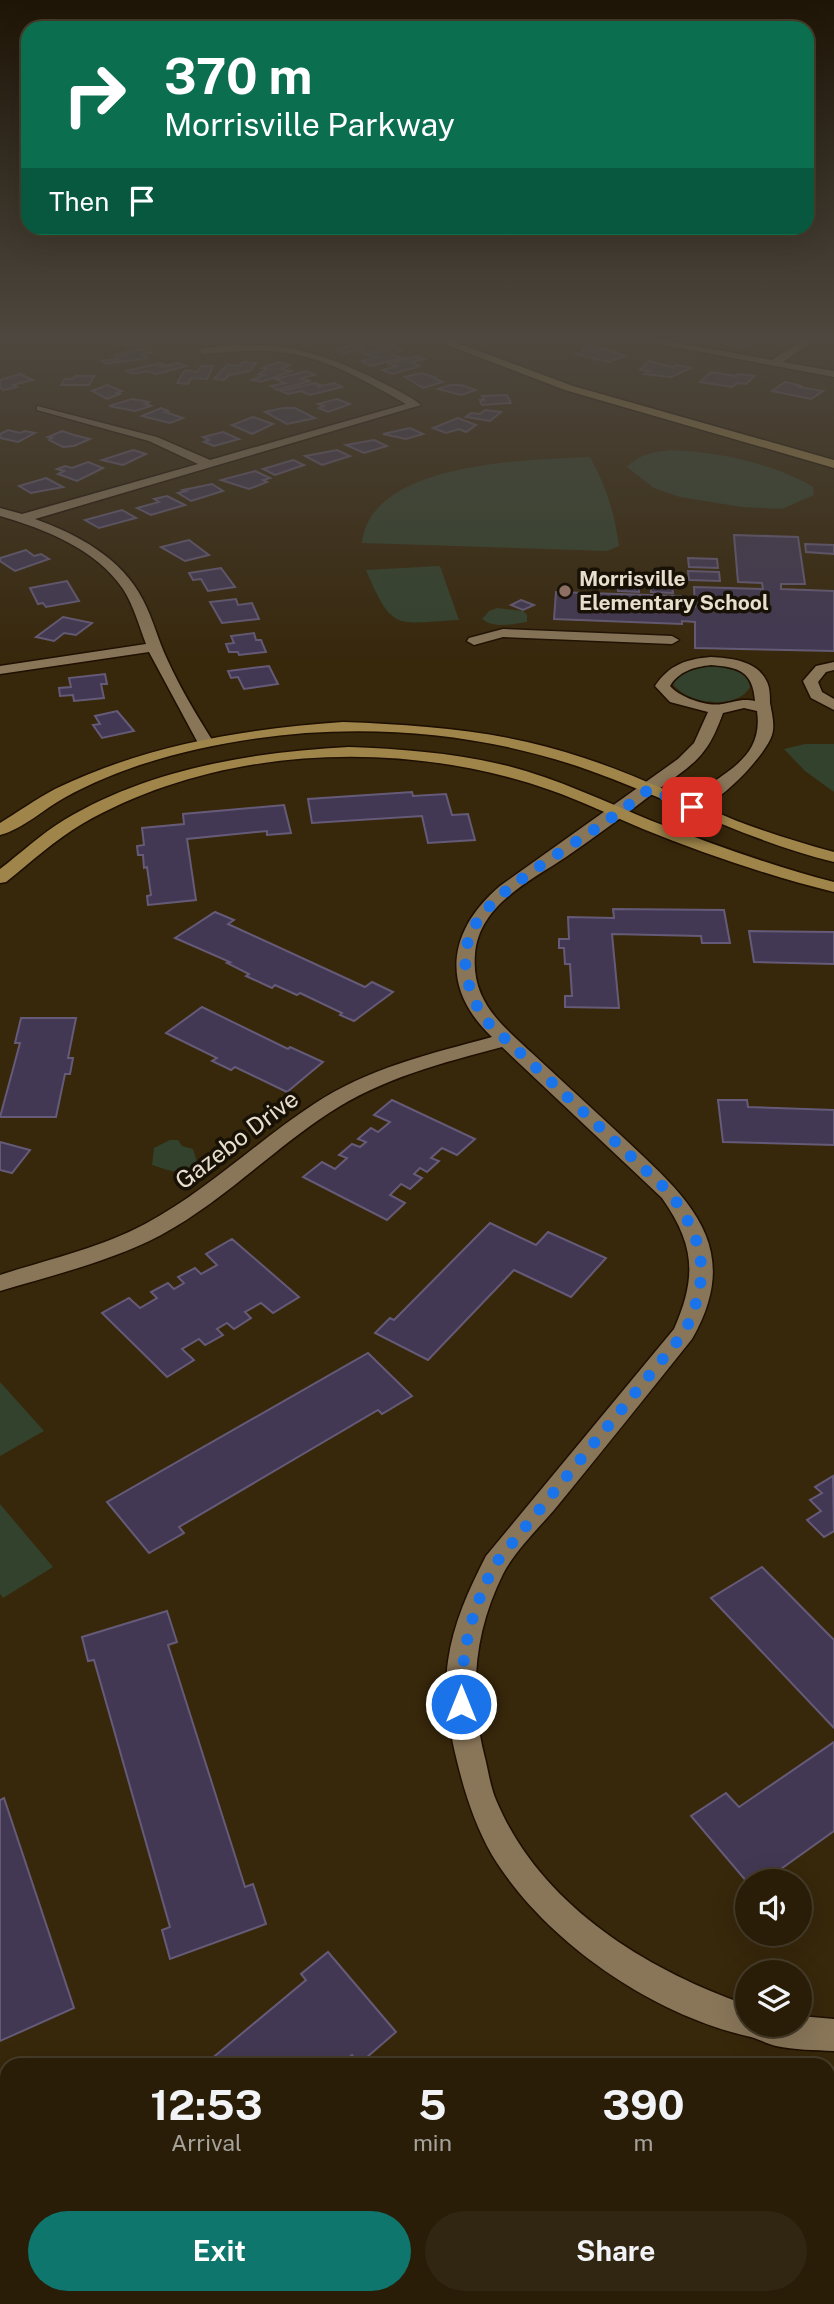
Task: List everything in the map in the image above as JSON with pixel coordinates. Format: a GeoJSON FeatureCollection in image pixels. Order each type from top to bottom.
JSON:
{"type":"FeatureCollection","features":[{"type":"Feature","properties":{"kind":"main road"},"geometry":{"type":"LineString","coordinates":[[780,449],[834,464]]}},
{"type":"Feature","properties":{"kind":"main road"},"geometry":{"type":"LineString","coordinates":[[0,830],[30,809],[117,768],[206,743],[260,734],[391,727],[483,737],[556,754],[731,824],[834,857]]}},
{"type":"Feature","properties":{"kind":"main road"},"geometry":{"type":"LineString","coordinates":[[0,878],[67,826],[112,802],[206,770],[307,753],[407,754],[459,762],[554,786],[742,861],[834,887]]}},
{"type":"Feature","properties":{"kind":"street"},"geometry":{"type":"LineString","coordinates":[[174,449],[208,464]]}},
{"type":"Feature","properties":{"kind":"street"},"geometry":{"type":"LineString","coordinates":[[23,518],[262,449]]}},
{"type":"Feature","properties":{"kind":"street"},"geometry":{"type":"LineString","coordinates":[[0,512],[23,518],[74,541],[113,569],[136,600],[180,702],[206,743]]}},
{"type":"Feature","properties":{"kind":"street"},"geometry":{"type":"LineString","coordinates":[[474,641],[503,633],[672,640]]}},
{"type":"Feature","properties":{"kind":"street"},"geometry":{"type":"LineString","coordinates":[[0,670],[155,647]]}},
{"type":"Feature","properties":{"kind":"street"},"geometry":{"type":"LineString","coordinates":[[692,807],[736,774],[753,754],[768,723],[760,683],[754,675],[734,665],[694,663],[671,671],[666,676],[662,686],[681,704],[709,706],[716,710],[744,703],[764,708]]}},
{"type":"Feature","properties":{"kind":"street"},"geometry":{"type":"LineString","coordinates":[[834,666],[821,669],[810,681],[816,695],[834,705]]}},
{"type":"Feature","properties":{"kind":"street"},"geometry":{"type":"LineString","coordinates":[[716,710],[709,731],[698,748],[620,813],[494,898],[472,930],[465,956],[467,982],[484,1019],[670,1193],[687,1216],[704,1265],[695,1309],[684,1333],[495,1564],[469,1629],[461,1661],[461,1704],[467,1744],[482,1803],[496,1833],[521,1871],[561,1916],[612,1958],[661,1986],[735,2017]]}},
{"type":"Feature","properties":{"kind":"street","name":"Gazebo Drive"},"geometry":{"type":"LineString","coordinates":[[0,1283],[149,1232],[186,1211],[314,1113],[349,1092],[412,1066],[505,1040]]}},
{"type":"Feature","properties":{"kind":"street"},"geometry":{"type":"LineString","coordinates":[[812,2033],[834,2035]]}},
{"type":"Feature","properties":{"kind":"green space"},"geometry":{"type":"Polygon","coordinates":[[[671,450],[726,456],[763,465],[813,487],[814,495],[782,509],[742,507],[680,497],[654,488],[627,467],[642,456],[671,450]]]}},
{"type":"Feature","properties":{"kind":"green space"},"geometry":{"type":"Polygon","coordinates":[[[590,457],[609,500],[617,533],[619,546],[607,551],[362,543],[372,516],[392,495],[422,481],[456,470],[493,464],[590,457]]]}},
{"type":"Feature","properties":{"kind":"green space"},"geometry":{"type":"Polygon","coordinates":[[[440,566],[459,620],[399,620],[383,605],[366,570],[440,566]]]}},
{"type":"Feature","properties":{"kind":"green space"},"geometry":{"type":"Polygon","coordinates":[[[497,608],[523,611],[527,615],[527,622],[498,625],[482,619],[489,611],[497,608]]]}},
{"type":"Feature","properties":{"kind":"green space"},"geometry":{"type":"Polygon","coordinates":[[[699,666],[737,671],[748,680],[750,687],[744,695],[734,699],[712,702],[689,696],[673,684],[676,676],[683,671],[699,666]]]}},
{"type":"Feature","properties":{"kind":"green space"},"geometry":{"type":"Polygon","coordinates":[[[805,744],[834,744],[834,792],[805,771],[784,749],[805,744]]]}},
{"type":"Feature","properties":{"kind":"green space"},"geometry":{"type":"Polygon","coordinates":[[[170,1140],[178,1140],[182,1146],[193,1149],[199,1169],[181,1173],[152,1165],[154,1148],[170,1140]]]}},
{"type":"Feature","properties":{"kind":"green space"},"geometry":{"type":"Polygon","coordinates":[[[0,1382],[44,1431],[0,1456],[0,1382]]]}},
{"type":"Feature","properties":{"kind":"green space"},"geometry":{"type":"Polygon","coordinates":[[[0,1504],[53,1567],[3,1598],[0,1594],[0,1504]]]}},
{"type":"Feature","properties":{"kind":"building"},"geometry":{"type":"Polygon","coordinates":[[[354,449],[379,449],[364,453],[354,449]]]}},
{"type":"Feature","properties":{"kind":"building"},"geometry":{"type":"Polygon","coordinates":[[[133,450],[146,454],[123,465],[102,460],[133,450]]]}},
{"type":"Feature","properties":{"kind":"building"},"geometry":{"type":"Polygon","coordinates":[[[337,450],[350,456],[322,465],[305,456],[337,450]]]}},
{"type":"Feature","properties":{"kind":"building"},"geometry":{"type":"Polygon","coordinates":[[[293,460],[304,465],[275,475],[263,469],[293,460]]]}},
{"type":"Feature","properties":{"kind":"building"},"geometry":{"type":"Polygon","coordinates":[[[88,462],[103,468],[77,481],[58,474],[64,471],[57,469],[65,466],[72,468],[88,462]]]}},
{"type":"Feature","properties":{"kind":"building"},"geometry":{"type":"Polygon","coordinates":[[[255,471],[270,478],[263,480],[267,482],[249,489],[221,480],[255,471]]]}},
{"type":"Feature","properties":{"kind":"building"},"geometry":{"type":"Polygon","coordinates":[[[46,478],[63,487],[31,493],[19,486],[46,478]]]}},
{"type":"Feature","properties":{"kind":"building"},"geometry":{"type":"Polygon","coordinates":[[[212,484],[223,491],[191,501],[178,493],[186,491],[183,490],[212,484]]]}},
{"type":"Feature","properties":{"kind":"building"},"geometry":{"type":"Polygon","coordinates":[[[167,496],[185,505],[151,515],[137,508],[159,502],[154,499],[167,496]]]}},
{"type":"Feature","properties":{"kind":"building"},"geometry":{"type":"Polygon","coordinates":[[[122,510],[136,518],[99,528],[85,520],[122,510]]]}},
{"type":"Feature","properties":{"kind":"building"},"geometry":{"type":"Polygon","coordinates":[[[734,535],[798,537],[805,584],[781,584],[781,589],[834,591],[834,651],[695,648],[695,622],[682,621],[682,624],[554,619],[556,592],[681,596],[681,606],[695,607],[694,587],[763,589],[762,583],[738,582],[734,535]]]}},
{"type":"Feature","properties":{"kind":"building"},"geometry":{"type":"Polygon","coordinates":[[[189,540],[209,555],[185,561],[161,547],[189,540]]]}},
{"type":"Feature","properties":{"kind":"building"},"geometry":{"type":"Polygon","coordinates":[[[805,544],[834,545],[834,554],[806,552],[805,544]]]}},
{"type":"Feature","properties":{"kind":"building"},"geometry":{"type":"Polygon","coordinates":[[[26,550],[34,556],[41,554],[49,559],[15,571],[0,561],[0,558],[26,550]]]}},
{"type":"Feature","properties":{"kind":"building"},"geometry":{"type":"Polygon","coordinates":[[[688,558],[717,559],[718,568],[689,567],[688,558]]]}},
{"type":"Feature","properties":{"kind":"building"},"geometry":{"type":"Polygon","coordinates":[[[221,568],[235,587],[208,591],[201,579],[193,580],[189,573],[221,568]]]}},
{"type":"Feature","properties":{"kind":"building"},"geometry":{"type":"Polygon","coordinates":[[[688,571],[719,572],[720,581],[689,580],[688,571]]]}},
{"type":"Feature","properties":{"kind":"building"},"geometry":{"type":"Polygon","coordinates":[[[618,578],[639,579],[639,592],[618,591],[618,578]]]}},
{"type":"Feature","properties":{"kind":"building"},"geometry":{"type":"Polygon","coordinates":[[[650,579],[671,580],[673,593],[651,592],[650,579]]]}},
{"type":"Feature","properties":{"kind":"building"},"geometry":{"type":"Polygon","coordinates":[[[67,581],[79,601],[46,607],[43,603],[38,604],[30,588],[67,581]]]}},
{"type":"Feature","properties":{"kind":"building"},"geometry":{"type":"Polygon","coordinates":[[[236,599],[238,605],[252,603],[259,619],[222,623],[210,602],[236,599]]]}},
{"type":"Feature","properties":{"kind":"building"},"geometry":{"type":"Polygon","coordinates":[[[521,600],[534,605],[523,610],[511,605],[521,600]]]}},
{"type":"Feature","properties":{"kind":"building"},"geometry":{"type":"Polygon","coordinates":[[[63,617],[92,623],[76,635],[64,633],[54,641],[36,637],[63,617]]]}},
{"type":"Feature","properties":{"kind":"building"},"geometry":{"type":"Polygon","coordinates":[[[254,633],[256,640],[261,640],[266,652],[239,655],[238,652],[229,652],[226,644],[234,643],[231,636],[254,633]]]}},
{"type":"Feature","properties":{"kind":"building"},"geometry":{"type":"Polygon","coordinates":[[[269,666],[278,684],[244,689],[238,677],[231,678],[228,671],[269,666]]]}},
{"type":"Feature","properties":{"kind":"building"},"geometry":{"type":"Polygon","coordinates":[[[105,674],[107,684],[101,684],[104,698],[74,701],[73,695],[60,696],[59,688],[71,687],[69,678],[105,674]]]}},
{"type":"Feature","properties":{"kind":"building"},"geometry":{"type":"Polygon","coordinates":[[[117,711],[134,731],[102,738],[93,725],[100,724],[95,716],[117,711]]]}},
{"type":"Feature","properties":{"kind":"building"},"geometry":{"type":"Polygon","coordinates":[[[412,792],[413,796],[446,794],[452,815],[468,814],[475,840],[428,843],[422,816],[312,823],[308,799],[412,792]]]}},
{"type":"Feature","properties":{"kind":"building"},"geometry":{"type":"Polygon","coordinates":[[[284,805],[291,833],[267,835],[267,831],[187,839],[196,900],[148,905],[147,896],[151,895],[147,867],[144,868],[143,855],[138,855],[137,846],[144,845],[142,828],[184,824],[183,814],[284,805]]]}},
{"type":"Feature","properties":{"kind":"building"},"geometry":{"type":"Polygon","coordinates":[[[613,909],[724,910],[730,943],[702,943],[701,936],[612,934],[619,1008],[565,1007],[565,996],[572,996],[570,964],[565,964],[564,948],[559,948],[559,939],[569,939],[568,917],[614,918],[613,909]]]}},
{"type":"Feature","properties":{"kind":"building"},"geometry":{"type":"Polygon","coordinates":[[[215,912],[234,920],[228,924],[365,987],[372,982],[393,992],[354,1021],[300,993],[297,995],[275,985],[272,988],[246,976],[249,974],[227,963],[230,962],[175,938],[215,912]]]}},
{"type":"Feature","properties":{"kind":"building"},"geometry":{"type":"Polygon","coordinates":[[[749,931],[834,932],[834,964],[754,962],[749,931]]]}},
{"type":"Feature","properties":{"kind":"building"},"geometry":{"type":"Polygon","coordinates":[[[202,1007],[288,1049],[290,1047],[323,1062],[287,1092],[235,1067],[231,1070],[212,1061],[217,1058],[166,1033],[202,1007]]]}},
{"type":"Feature","properties":{"kind":"building"},"geometry":{"type":"Polygon","coordinates":[[[21,1018],[76,1018],[68,1058],[73,1058],[70,1074],[65,1074],[56,1117],[0,1117],[20,1043],[15,1043],[21,1018]]]}},
{"type":"Feature","properties":{"kind":"building"},"geometry":{"type":"Polygon","coordinates":[[[392,1100],[475,1139],[457,1155],[442,1148],[431,1158],[439,1161],[427,1172],[420,1168],[414,1174],[422,1178],[410,1189],[401,1184],[390,1195],[405,1203],[387,1220],[303,1177],[322,1162],[335,1169],[347,1158],[339,1155],[352,1144],[360,1147],[366,1142],[358,1139],[371,1128],[378,1132],[390,1122],[374,1115],[392,1100]]]}},
{"type":"Feature","properties":{"kind":"building"},"geometry":{"type":"Polygon","coordinates":[[[718,1100],[747,1100],[748,1107],[834,1110],[834,1145],[723,1142],[718,1100]]]}},
{"type":"Feature","properties":{"kind":"building"},"geometry":{"type":"Polygon","coordinates":[[[0,1142],[30,1150],[12,1173],[0,1170],[0,1142]]]}},
{"type":"Feature","properties":{"kind":"building"},"geometry":{"type":"Polygon","coordinates":[[[490,1223],[536,1245],[548,1232],[606,1258],[571,1297],[514,1270],[428,1360],[375,1333],[390,1318],[394,1320],[490,1223]]]}},
{"type":"Feature","properties":{"kind":"building"},"geometry":{"type":"Polygon","coordinates":[[[232,1239],[299,1297],[273,1313],[261,1303],[245,1312],[251,1318],[234,1329],[227,1323],[217,1329],[223,1335],[205,1345],[199,1339],[182,1349],[194,1360],[167,1377],[102,1313],[129,1298],[140,1308],[157,1298],[151,1292],[168,1283],[174,1289],[184,1283],[178,1277],[195,1268],[201,1274],[217,1265],[206,1254],[232,1239]]]}},
{"type":"Feature","properties":{"kind":"building"},"geometry":{"type":"Polygon","coordinates":[[[368,1353],[412,1396],[382,1414],[378,1410],[179,1527],[184,1533],[149,1553],[107,1502],[368,1353]]]}},
{"type":"Feature","properties":{"kind":"building"},"geometry":{"type":"Polygon","coordinates":[[[833,1476],[834,1531],[824,1537],[807,1520],[821,1511],[810,1500],[822,1493],[815,1487],[833,1476]]]}},
{"type":"Feature","properties":{"kind":"building"},"geometry":{"type":"Polygon","coordinates":[[[762,1567],[834,1640],[834,1728],[711,1598],[762,1567]]]}},
{"type":"Feature","properties":{"kind":"building"},"geometry":{"type":"Polygon","coordinates":[[[167,1611],[177,1642],[168,1645],[245,1887],[253,1884],[266,1924],[170,1959],[162,1930],[170,1927],[94,1660],[88,1661],[82,1637],[167,1611]]]}},
{"type":"Feature","properties":{"kind":"building"},"geometry":{"type":"Polygon","coordinates":[[[834,1742],[834,1831],[781,1869],[736,1869],[691,1816],[726,1793],[739,1807],[834,1742]]]}},
{"type":"Feature","properties":{"kind":"building"},"geometry":{"type":"Polygon","coordinates":[[[4,1798],[74,2008],[0,2041],[0,1800],[4,1798]]]}},
{"type":"Feature","properties":{"kind":"building"},"geometry":{"type":"Polygon","coordinates":[[[328,1952],[396,2032],[366,2058],[354,2058],[352,2055],[348,2058],[212,2058],[306,1980],[301,1974],[328,1952]]]}},
{"type":"Feature","properties":{"kind":"place","name":"Morrisville Elementary School"},"geometry":{"type":"Point","coordinates":[565,591]}},
{"type":"Feature","properties":{"kind":"route"},"geometry":{"type":"LineString","coordinates":[[461,1704],[461,1661],[479,1596],[495,1564],[684,1333],[695,1309],[704,1265],[687,1216],[670,1193],[484,1019],[467,982],[465,956],[472,930],[494,898],[620,813],[649,789],[692,807]]}}]}
